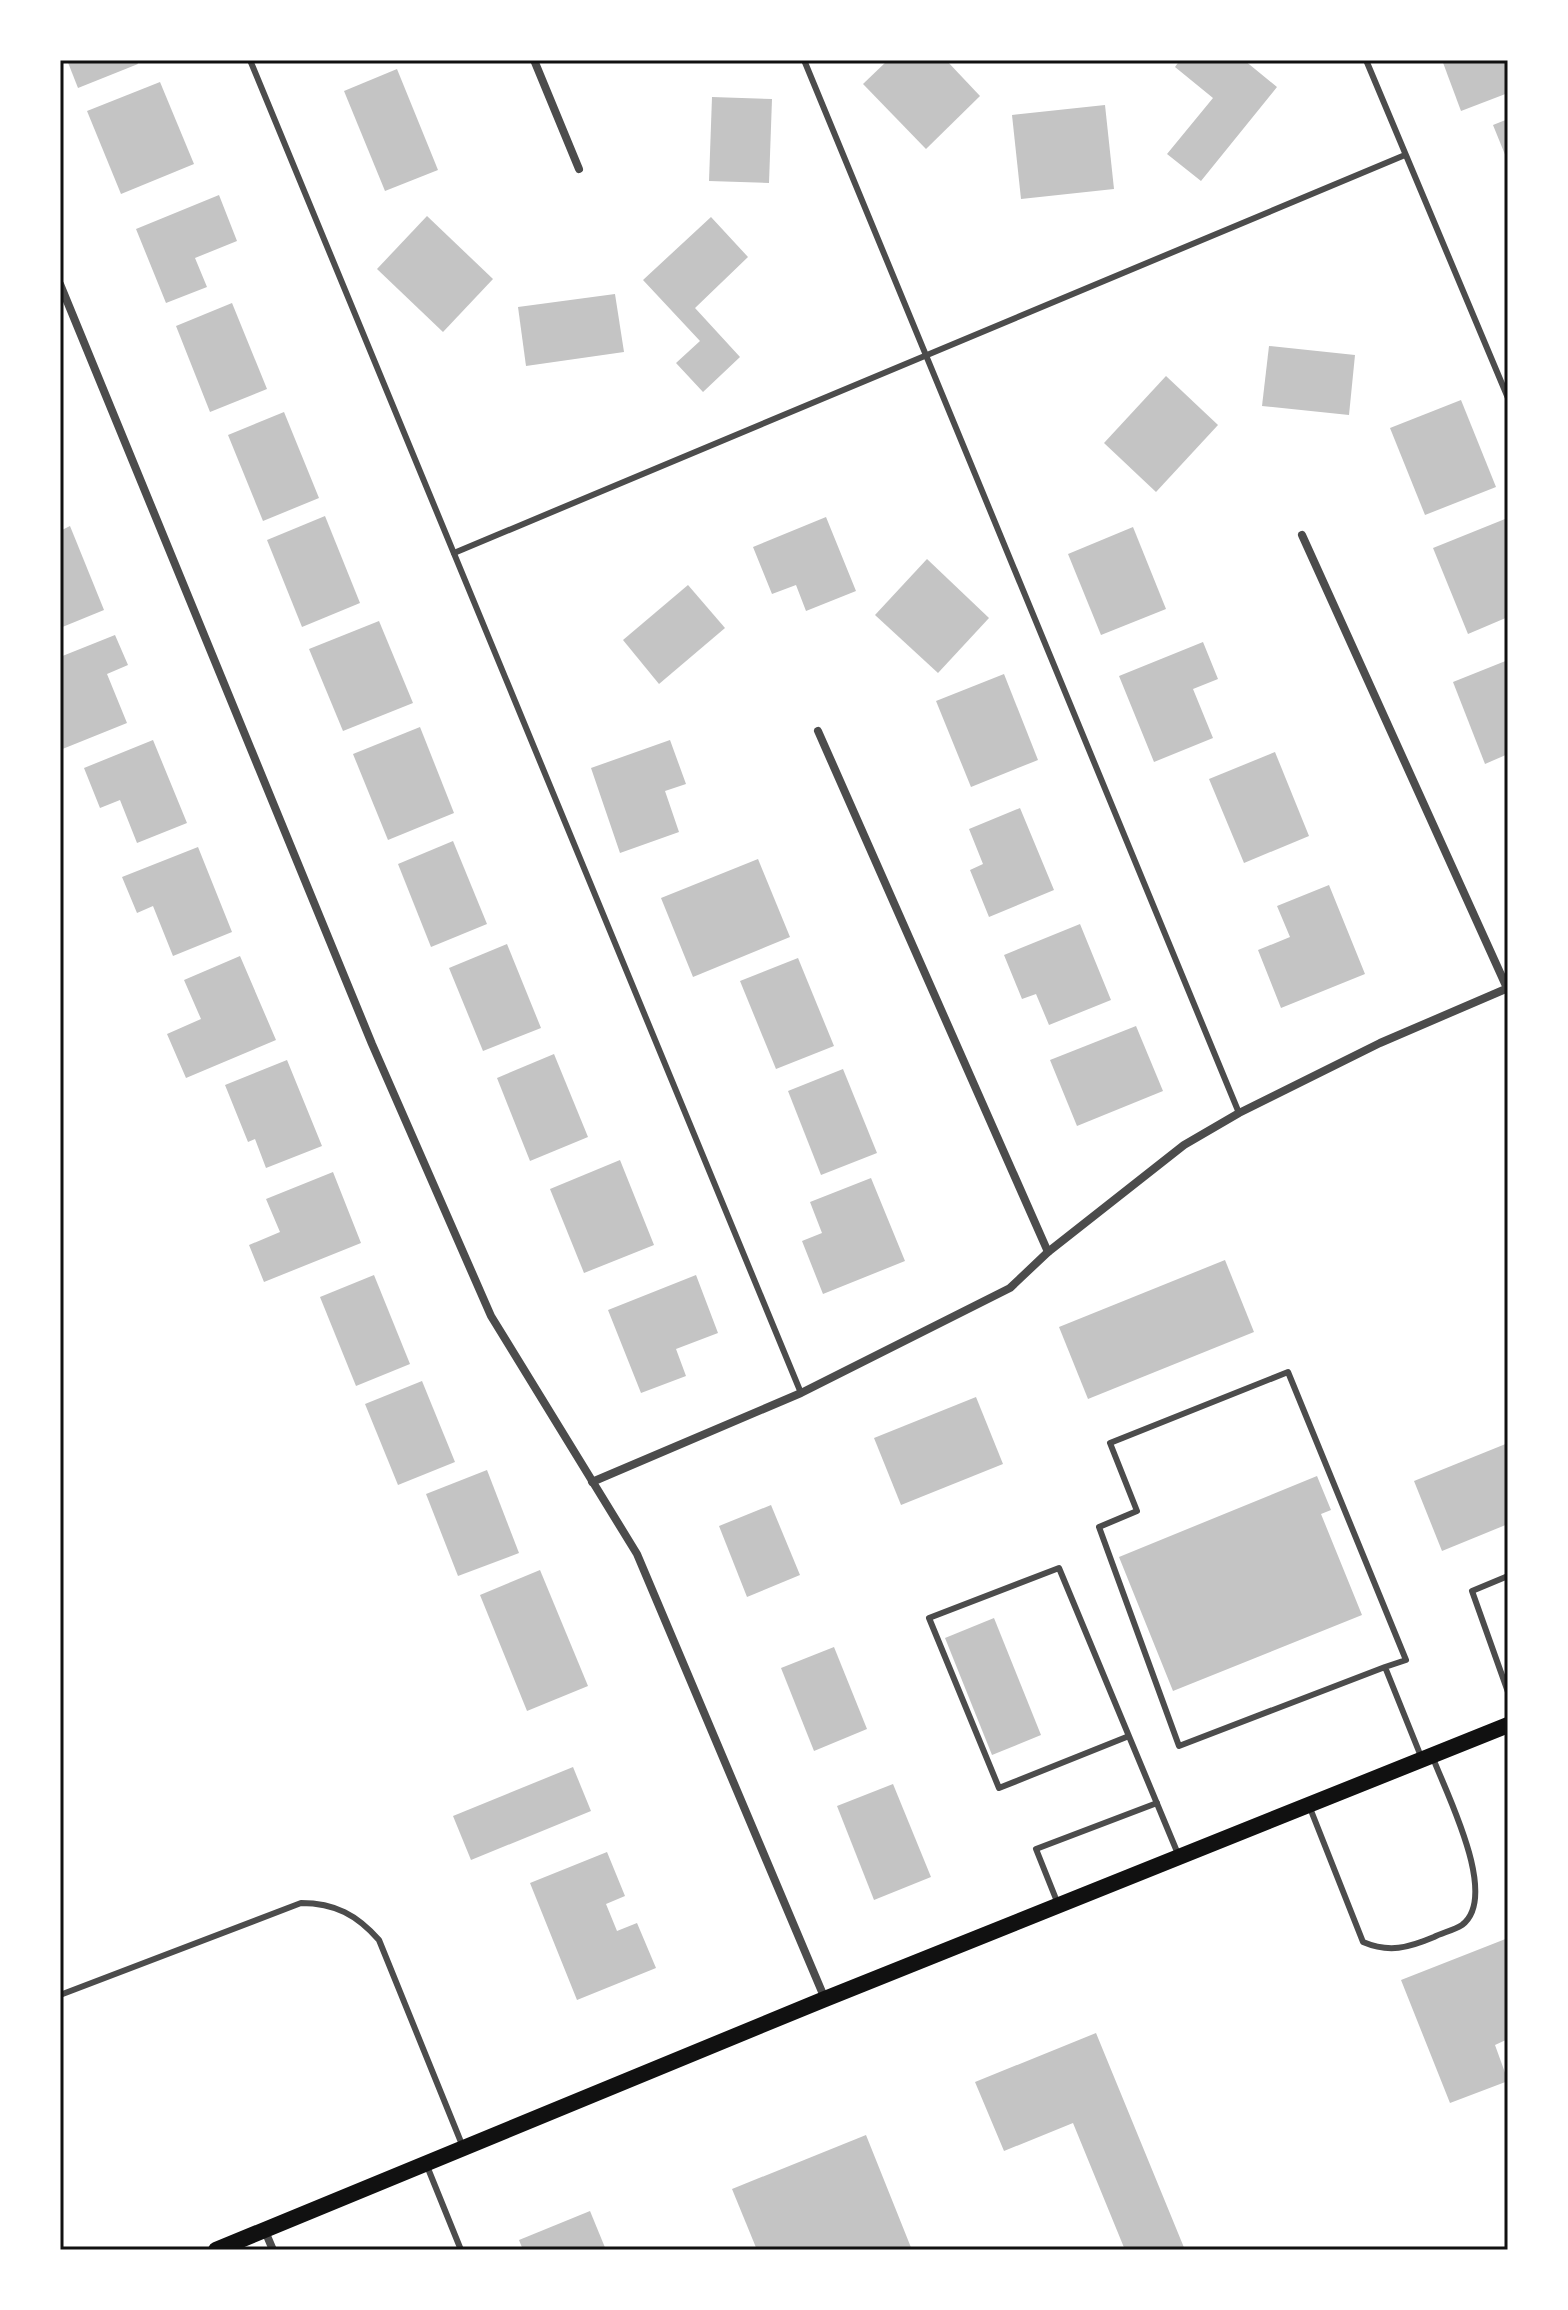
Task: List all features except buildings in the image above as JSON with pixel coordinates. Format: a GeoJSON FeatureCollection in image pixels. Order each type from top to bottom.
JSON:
{"type":"FeatureCollection","features":[{"type":"Feature","properties":{"kind":"main road"},"geometry":{"type":"LineString","coordinates":[[216,2250],[1058,1904],[1508,1725]]}},
{"type":"Feature","properties":{"kind":"street"},"geometry":{"type":"LineString","coordinates":[[534,60],[579,169]]}},
{"type":"Feature","properties":{"kind":"street"},"geometry":{"type":"LineString","coordinates":[[60,284],[372,1044],[491,1316],[637,1554],[825,1999]]}},
{"type":"Feature","properties":{"kind":"street"},"geometry":{"type":"LineString","coordinates":[[592,1482],[801,1393],[1010,1288],[1048,1252],[1184,1145],[1239,1113],[1380,1043],[1508,988],[1302,535]]}},
{"type":"Feature","properties":{"kind":"street"},"geometry":{"type":"LineString","coordinates":[[818,731],[1048,1252]]}},
{"type":"Feature","properties":{"kind":"street"},"geometry":{"type":"LineString","coordinates":[[265,2231],[273,2250]]}},
{"type":"Feature","properties":{"kind":"lane"},"geometry":{"type":"LineString","coordinates":[[250,60],[801,1393]]}},
{"type":"Feature","properties":{"kind":"lane"},"geometry":{"type":"LineString","coordinates":[[804,60],[1239,1113]]}},
{"type":"Feature","properties":{"kind":"lane"},"geometry":{"type":"LineString","coordinates":[[1366,60],[1508,398]]}},
{"type":"Feature","properties":{"kind":"lane"},"geometry":{"type":"LineString","coordinates":[[454,553],[1405,155]]}},
{"type":"Feature","properties":{"kind":"lane"},"geometry":{"type":"LineString","coordinates":[[1288,1372],[1406,1660],[1385,1667],[1179,1746],[1099,1527],[1137,1511],[1110,1443],[1288,1372]]}},
{"type":"Feature","properties":{"kind":"lane"},"geometry":{"type":"LineString","coordinates":[[1129,1736],[999,1788],[929,1618],[1059,1568],[1180,1857]]}},
{"type":"Feature","properties":{"kind":"lane"},"geometry":{"type":"LineString","coordinates":[[1508,1576],[1472,1591],[1508,1692]]}},
{"type":"Feature","properties":{"kind":"lane"},"geometry":{"type":"LineString","coordinates":[[1308,1804],[1363,1942],[1384,1951],[1414,1945],[1463,1924],[1475,1906],[1476,1876],[1427,1757],[1385,1667]]}},
{"type":"Feature","properties":{"kind":"lane"},"geometry":{"type":"LineString","coordinates":[[1058,1904],[1036,1849],[1157,1803]]}},
{"type":"Feature","properties":{"kind":"lane"},"geometry":{"type":"LineString","coordinates":[[60,1995],[301,1903],[333,1906],[365,1924],[379,1940],[463,2147]]}},
{"type":"Feature","properties":{"kind":"lane"},"geometry":{"type":"LineString","coordinates":[[426,2163],[461,2250]]}}]}
